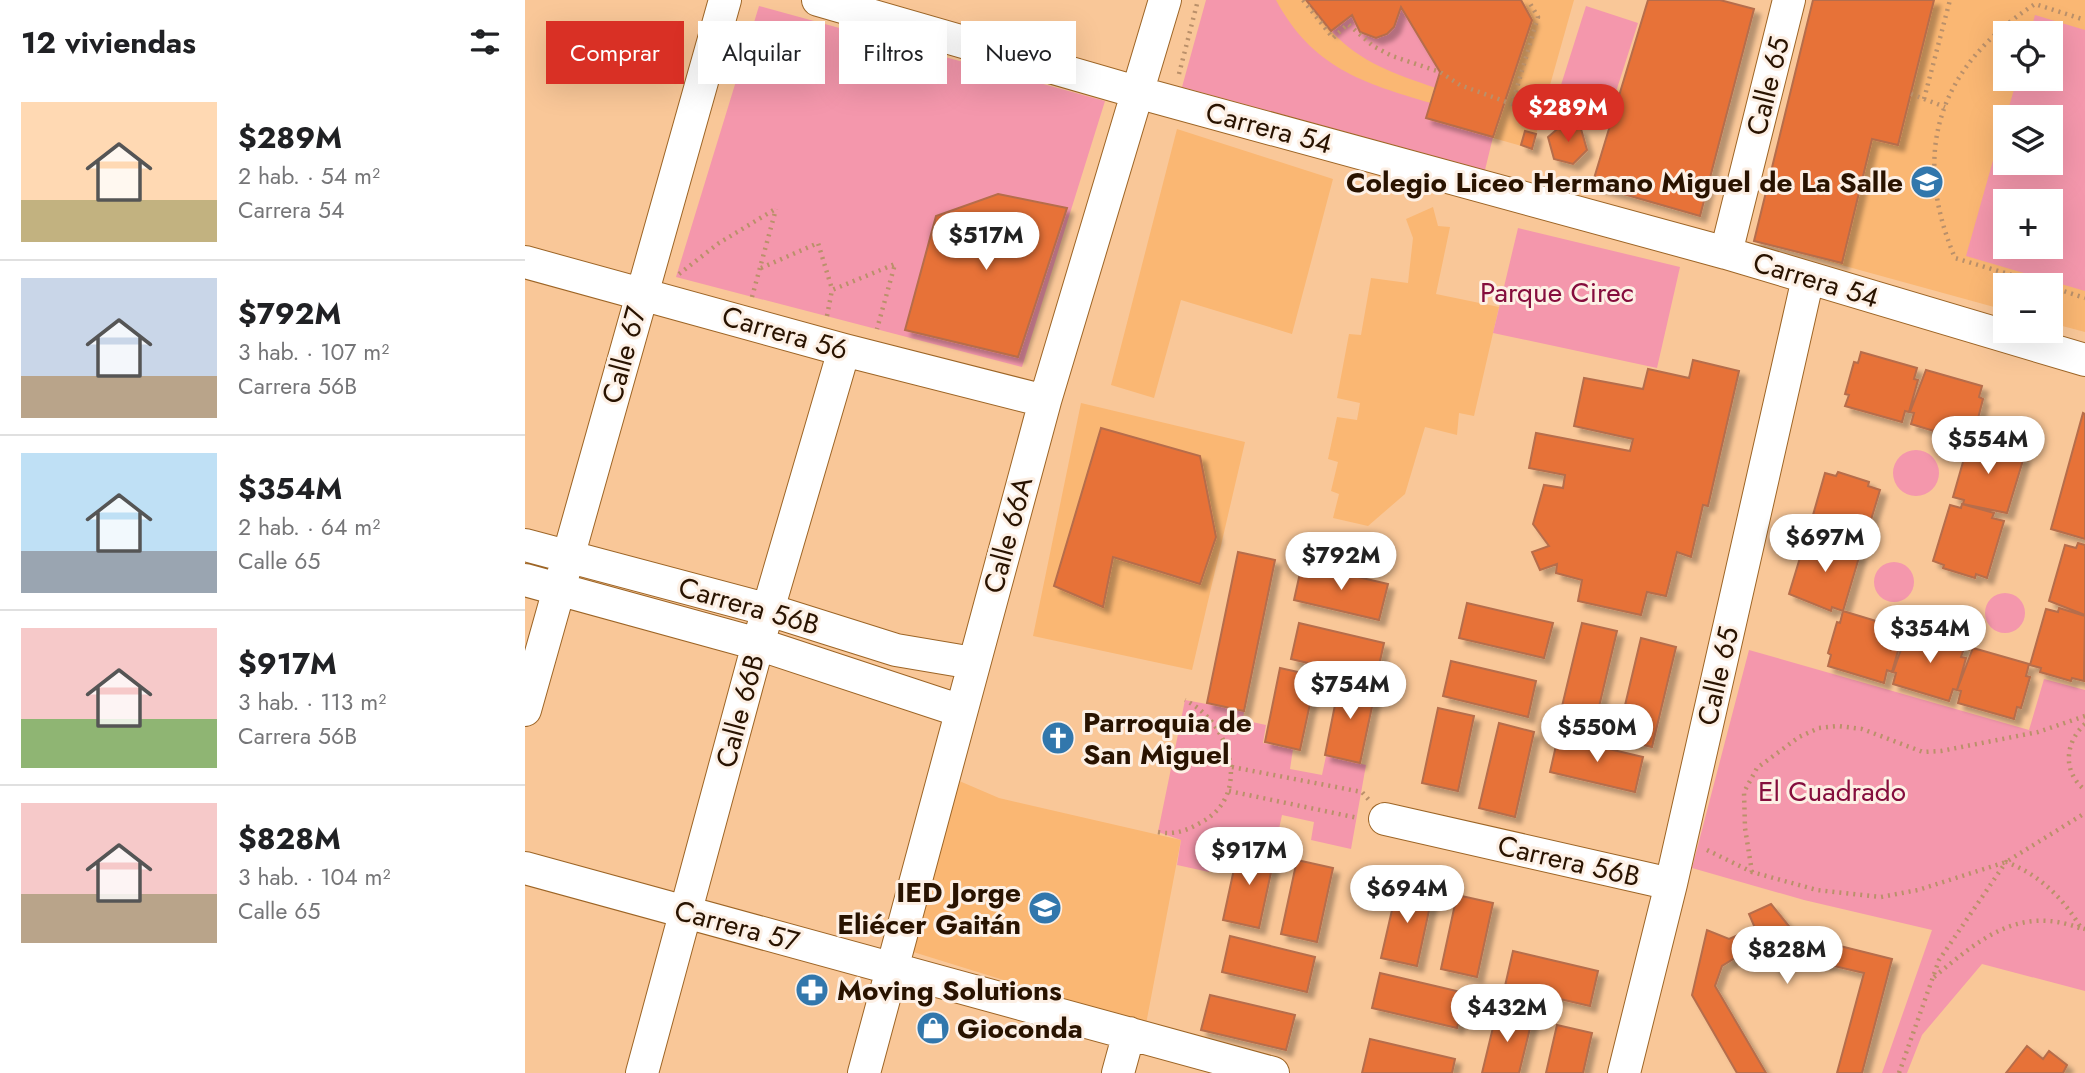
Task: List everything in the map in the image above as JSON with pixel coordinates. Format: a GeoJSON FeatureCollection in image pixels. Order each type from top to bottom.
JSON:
{"type":"FeatureCollection","features":[{"type":"Feature","properties":{"kind":"street","name":"Calle 67"},"geometry":{"type":"LineString","coordinates":[[525,710],[725,0]]}},
{"type":"Feature","properties":{"kind":"street","name":"Carrera 54"},"geometry":{"type":"LineString","coordinates":[[818,0],[1172,102],[1726,253],[2085,360]]}},
{"type":"Feature","properties":{"kind":"street","name":"Calle 66A"},"geometry":{"type":"LineString","coordinates":[[864,1073],[1045,401],[1140,93],[1165,0]]}},
{"type":"Feature","properties":{"kind":"street","name":"Calle 65"},"geometry":{"type":"LineString","coordinates":[[1726,253],[1789,0]]}},
{"type":"Feature","properties":{"kind":"street","name":"Carrera 56"},"geometry":{"type":"LineString","coordinates":[[525,262],[844,350],[1045,401]]}},
{"type":"Feature","properties":{"kind":"street","name":"Calle 65"},"geometry":{"type":"LineString","coordinates":[[1624,1073],[1671,884],[1808,278]]}},
{"type":"Feature","properties":{"kind":"street","name":"Calle 66B"},"geometry":{"type":"LineString","coordinates":[[642,1073],[758,644],[844,350]]}},
{"type":"Feature","properties":{"kind":"street","name":"Carrera 56B"},"geometry":{"type":"LineString","coordinates":[[525,545],[769,610],[896,650],[973,663]]}},
{"type":"Feature","properties":{"kind":"street","name":"Carrera 56B"},"geometry":{"type":"LineString","coordinates":[[525,580],[758,644],[961,711]]}},
{"type":"Feature","properties":{"kind":"street","name":"Carrera 56B"},"geometry":{"type":"LineString","coordinates":[[1371,818],[1671,884]]}},
{"type":"Feature","properties":{"kind":"street","name":"Carrera 57"},"geometry":{"type":"LineString","coordinates":[[525,868],[1273,1073]]}},
{"type":"Feature","properties":{"kind":"street"},"geometry":{"type":"LineString","coordinates":[[1118,1073],[1129,1033]]}},
{"type":"Feature","properties":{"kind":"path"},"geometry":{"type":"LineString","coordinates":[[1172,102],[1198,0]]}},
{"type":"Feature","properties":{"kind":"path"},"geometry":{"type":"LineString","coordinates":[[1303,0],[1333,38],[1348,24],[1373,46],[1392,56],[1440,72],[1460,85],[1512,104],[1538,17],[1528,0]]}},
{"type":"Feature","properties":{"kind":"path"},"geometry":{"type":"LineString","coordinates":[[1924,99],[1950,0]]}},
{"type":"Feature","properties":{"kind":"path"},"geometry":{"type":"LineString","coordinates":[[2005,273],[1955,258],[1942,227],[1934,189],[1934,156],[1945,107],[1957,78],[1979,48],[2001,26],[2035,5],[2085,20]]}},
{"type":"Feature","properties":{"kind":"path"},"geometry":{"type":"LineString","coordinates":[[1911,94],[1945,107]]}},
{"type":"Feature","properties":{"kind":"path"},"geometry":{"type":"LineString","coordinates":[[675,277],[719,243],[777,208],[752,297]]}},
{"type":"Feature","properties":{"kind":"path"},"geometry":{"type":"LineString","coordinates":[[761,268],[818,243],[832,290],[827,316]]}},
{"type":"Feature","properties":{"kind":"path"},"geometry":{"type":"LineString","coordinates":[[832,290],[895,264],[877,329]]}},
{"type":"Feature","properties":{"kind":"path"},"geometry":{"type":"LineString","coordinates":[[2063,291],[2085,298]]}},
{"type":"Feature","properties":{"kind":"path"},"geometry":{"type":"LineString","coordinates":[[1158,832],[1178,833],[1207,820],[1222,808],[1229,791],[1232,767],[1229,753],[1212,721],[1185,700]]}},
{"type":"Feature","properties":{"kind":"path"},"geometry":{"type":"LineString","coordinates":[[1752,872],[1745,828],[1744,792],[1757,768],[1799,737],[1819,728],[1838,726],[1862,729],[1923,752],[1941,751],[2038,732],[2085,716]]}},
{"type":"Feature","properties":{"kind":"path"},"geometry":{"type":"LineString","coordinates":[[2085,724],[2072,738],[2068,758],[2074,778],[2085,790]]}},
{"type":"Feature","properties":{"kind":"path"},"geometry":{"type":"LineString","coordinates":[[1232,767],[1362,792]]}},
{"type":"Feature","properties":{"kind":"path"},"geometry":{"type":"LineString","coordinates":[[1229,791],[1371,818]]}},
{"type":"Feature","properties":{"kind":"path"},"geometry":{"type":"LineString","coordinates":[[1681,838],[1752,872],[1817,890],[1881,897],[1918,890],[2006,862],[2085,813]]}},
{"type":"Feature","properties":{"kind":"path"},"geometry":{"type":"LineString","coordinates":[[2006,862],[2023,868],[2044,885],[2069,907],[2084,929]]}},
{"type":"Feature","properties":{"kind":"path"},"geometry":{"type":"LineString","coordinates":[[1899,1073],[1940,960],[2006,862]]}},
{"type":"Feature","properties":{"kind":"path"},"geometry":{"type":"LineString","coordinates":[[1933,977],[1993,931],[2044,921],[2084,929]]}},
{"type":"Feature","properties":{"kind":"shaded area"},"geometry":{"type":"Polygon","coordinates":[[[1255,0],[1574,0],[1532,149],[1426,119],[1374,109],[1255,0]]]}},
{"type":"Feature","properties":{"kind":"shaded area","name":"Colegio Liceo Hermano Miguel de La Salle"},"geometry":{"type":"Polygon","coordinates":[[[1813,0],[2085,0],[2085,332],[2063,326],[2063,273],[1993,273],[1993,307],[1754,241],[1813,0]]]}},
{"type":"Feature","properties":{"kind":"shaded area"},"geometry":{"type":"Polygon","coordinates":[[[1177,129],[1333,179],[1292,334],[1181,300],[1154,398],[1111,385],[1177,129]]]}},
{"type":"Feature","properties":{"kind":"shaded area"},"geometry":{"type":"Polygon","coordinates":[[[1433,207],[1438,226],[1450,227],[1436,294],[1499,307],[1474,416],[1459,413],[1457,435],[1425,427],[1405,494],[1368,526],[1333,518],[1339,494],[1331,491],[1338,462],[1328,459],[1337,417],[1357,420],[1360,403],[1337,398],[1349,334],[1361,335],[1371,278],[1408,283],[1413,238],[1406,219],[1433,207]]]}},
{"type":"Feature","properties":{"kind":"shaded area"},"geometry":{"type":"Polygon","coordinates":[[[1081,403],[1245,442],[1192,670],[1033,636],[1081,403]]]}},
{"type":"Feature","properties":{"kind":"shaded area","name":"IED Jorge Eliécer Gaitán"},"geometry":{"type":"Polygon","coordinates":[[[957,780],[999,798],[1181,840],[1146,1024],[910,951],[957,780]]]}},
{"type":"Feature","properties":{"kind":"green space"},"geometry":{"type":"Polygon","coordinates":[[[1206,0],[1276,0],[1306,42],[1341,69],[1383,88],[1431,103],[1427,119],[1493,137],[1485,170],[1182,87],[1206,0]]]}},
{"type":"Feature","properties":{"kind":"green space"},"geometry":{"type":"Polygon","coordinates":[[[759,6],[814,21],[754,21],[759,6]]]}},
{"type":"Feature","properties":{"kind":"green space"},"geometry":{"type":"Polygon","coordinates":[[[1586,6],[1638,23],[1606,123],[1554,107],[1586,6]]]}},
{"type":"Feature","properties":{"kind":"green space"},"geometry":{"type":"Polygon","coordinates":[[[1401,7],[1440,72],[1436,88],[1367,59],[1331,31],[1352,15],[1360,32],[1375,37],[1381,35],[1391,28],[1401,7]]]}},
{"type":"Feature","properties":{"kind":"green space"},"geometry":{"type":"Polygon","coordinates":[[[2035,15],[2055,21],[2033,21],[2035,15]]]}},
{"type":"Feature","properties":{"kind":"green space"},"geometry":{"type":"Polygon","coordinates":[[[2063,23],[2085,30],[2085,291],[2063,285],[2063,273],[2024,273],[1966,256],[1993,160],[1993,175],[2063,175],[2063,105],[2009,105],[2014,91],[2063,91],[2063,23]]]}},
{"type":"Feature","properties":{"kind":"green space"},"geometry":{"type":"Polygon","coordinates":[[[825,24],[839,28],[839,84],[947,84],[947,58],[961,61],[961,84],[1043,84],[1105,101],[1022,367],[676,277],[735,84],[825,84],[825,24]]]}},
{"type":"Feature","properties":{"kind":"green space","name":"Parque Cirec"},"geometry":{"type":"Polygon","coordinates":[[[1518,228],[1680,267],[1657,368],[1493,333],[1518,228]]]}},
{"type":"Feature","properties":{"kind":"green space"},"geometry":{"type":"Polygon","coordinates":[[[1916,450],[1933,456],[1939,473],[1933,490],[1916,496],[1899,490],[1893,473],[1899,456],[1916,450]]]}},
{"type":"Feature","properties":{"kind":"green space"},"geometry":{"type":"Polygon","coordinates":[[[1894,562],[1908,568],[1914,582],[1908,596],[1894,602],[1880,596],[1874,582],[1880,568],[1894,562]]]}},
{"type":"Feature","properties":{"kind":"green space"},"geometry":{"type":"Polygon","coordinates":[[[2005,593],[2019,599],[2025,613],[2019,627],[2005,633],[1991,627],[1985,613],[1991,599],[2005,593]]]}},
{"type":"Feature","properties":{"kind":"green space","name":"El Cuadrado"},"geometry":{"type":"Polygon","coordinates":[[[1749,650],[2029,730],[2044,679],[2085,690],[2085,991],[1982,964],[1922,1035],[1907,1073],[1882,1073],[1932,930],[1804,900],[1692,868],[1749,650]]]}},
{"type":"Feature","properties":{"kind":"green space"},"geometry":{"type":"Polygon","coordinates":[[[1185,700],[1244,711],[1243,720],[1266,725],[1263,743],[1293,749],[1290,769],[1322,775],[1326,756],[1366,765],[1351,849],[1311,840],[1314,822],[1282,815],[1275,847],[1217,834],[1209,872],[1177,865],[1181,840],[1158,832],[1185,700]]]}},
{"type":"Feature","properties":{"kind":"building"},"geometry":{"type":"Polygon","coordinates":[[[1306,0],[1521,0],[1532,20],[1493,137],[1426,118],[1440,72],[1401,7],[1394,27],[1387,34],[1376,38],[1360,32],[1352,15],[1331,31],[1306,0]]]}},
{"type":"Feature","properties":{"kind":"building"},"geometry":{"type":"Polygon","coordinates":[[[1648,0],[1720,0],[1754,9],[1700,216],[1592,185],[1648,0]]]}},
{"type":"Feature","properties":{"kind":"building"},"geometry":{"type":"Polygon","coordinates":[[[1813,0],[1934,0],[1898,145],[1872,139],[1842,263],[1754,241],[1813,0]]]}},
{"type":"Feature","properties":{"kind":"building"},"geometry":{"type":"Polygon","coordinates":[[[1563,124],[1581,129],[1587,150],[1573,164],[1554,159],[1548,137],[1563,124]]]}},
{"type":"Feature","properties":{"kind":"building"},"geometry":{"type":"Polygon","coordinates":[[[1525,131],[1536,134],[1532,149],[1521,145],[1525,131]]]}},
{"type":"Feature","properties":{"kind":"building"},"geometry":{"type":"Polygon","coordinates":[[[998,194],[1067,208],[1018,357],[905,330],[936,216],[998,194]]]}},
{"type":"Feature","properties":{"kind":"building"},"geometry":{"type":"Polygon","coordinates":[[[1861,352],[1917,368],[1914,379],[1918,380],[1909,412],[1905,411],[1902,422],[1845,406],[1849,395],[1845,394],[1854,362],[1858,363],[1861,352]]]}},
{"type":"Feature","properties":{"kind":"building"},"geometry":{"type":"Polygon","coordinates":[[[1693,360],[1739,371],[1708,506],[1703,505],[1691,557],[1677,552],[1666,596],[1647,592],[1641,615],[1578,601],[1582,580],[1556,573],[1557,564],[1540,570],[1532,552],[1549,546],[1533,524],[1544,485],[1563,488],[1565,475],[1529,468],[1536,433],[1630,451],[1633,439],[1574,426],[1584,378],[1643,389],[1648,369],[1689,378],[1693,360]]]}},
{"type":"Feature","properties":{"kind":"building"},"geometry":{"type":"Polygon","coordinates":[[[1926,370],[1982,386],[1979,397],[1983,399],[1975,430],[1970,429],[1967,441],[1911,424],[1914,413],[1910,412],[1926,370]]]}},
{"type":"Feature","properties":{"kind":"building"},"geometry":{"type":"Polygon","coordinates":[[[2083,413],[2085,414],[2085,539],[2051,529],[2083,413]]]}},
{"type":"Feature","properties":{"kind":"building"},"geometry":{"type":"Polygon","coordinates":[[[1101,428],[1200,456],[1216,537],[1200,584],[1113,557],[1103,607],[1054,586],[1101,428]]]}},
{"type":"Feature","properties":{"kind":"building"},"geometry":{"type":"Polygon","coordinates":[[[1982,439],[2013,449],[2012,453],[2024,457],[2007,513],[1963,504],[1964,500],[1953,497],[1969,441],[1981,444],[1982,439]]]}},
{"type":"Feature","properties":{"kind":"building"},"geometry":{"type":"Polygon","coordinates":[[[1838,472],[1869,482],[1868,486],[1880,490],[1863,546],[1818,536],[1820,533],[1809,529],[1825,473],[1836,476],[1838,472]]]}},
{"type":"Feature","properties":{"kind":"building"},"geometry":{"type":"Polygon","coordinates":[[[1962,504],[1994,513],[1992,518],[2004,521],[1987,578],[1976,574],[1975,578],[1943,568],[1944,565],[1933,561],[1950,505],[1961,508],[1962,504]]]}},
{"type":"Feature","properties":{"kind":"building"},"geometry":{"type":"Polygon","coordinates":[[[1818,537],[1850,546],[1848,551],[1860,554],[1843,611],[1832,607],[1831,611],[1789,594],[1806,538],[1817,542],[1818,537]]]}},
{"type":"Feature","properties":{"kind":"building"},"geometry":{"type":"Polygon","coordinates":[[[2078,543],[2085,545],[2085,615],[2049,601],[2065,545],[2076,548],[2078,543]]]}},
{"type":"Feature","properties":{"kind":"building"},"geometry":{"type":"Polygon","coordinates":[[[1238,552],[1275,560],[1244,711],[1207,703],[1238,552]]]}},
{"type":"Feature","properties":{"kind":"building"},"geometry":{"type":"Polygon","coordinates":[[[1302,564],[1388,584],[1379,620],[1294,600],[1302,564]]]}},
{"type":"Feature","properties":{"kind":"building"},"geometry":{"type":"Polygon","coordinates":[[[1467,603],[1553,623],[1544,658],[1459,638],[1467,603]]]}},
{"type":"Feature","properties":{"kind":"building"},"geometry":{"type":"Polygon","coordinates":[[[2059,608],[2085,616],[2084,681],[2072,678],[2071,681],[2040,672],[2041,668],[2030,665],[2046,609],[2058,612],[2059,608]]]}},
{"type":"Feature","properties":{"kind":"building"},"geometry":{"type":"Polygon","coordinates":[[[1843,611],[1899,628],[1896,639],[1901,640],[1892,672],[1887,670],[1884,683],[1828,666],[1831,655],[1828,653],[1843,611]]]}},
{"type":"Feature","properties":{"kind":"building"},"geometry":{"type":"Polygon","coordinates":[[[1299,623],[1384,643],[1376,679],[1291,659],[1299,623]]]}},
{"type":"Feature","properties":{"kind":"building"},"geometry":{"type":"Polygon","coordinates":[[[1582,623],[1617,631],[1593,732],[1558,723],[1582,623]]]}},
{"type":"Feature","properties":{"kind":"building"},"geometry":{"type":"Polygon","coordinates":[[[1908,630],[1965,646],[1961,657],[1966,658],[1957,690],[1953,689],[1949,701],[1893,684],[1896,673],[1893,672],[1908,630]]]}},
{"type":"Feature","properties":{"kind":"building"},"geometry":{"type":"Polygon","coordinates":[[[1641,638],[1676,647],[1652,747],[1617,739],[1641,638]]]}},
{"type":"Feature","properties":{"kind":"building"},"geometry":{"type":"Polygon","coordinates":[[[1973,648],[2029,664],[2026,676],[2030,677],[2021,708],[2017,707],[2014,719],[1958,703],[1961,691],[1957,690],[1973,648]]]}},
{"type":"Feature","properties":{"kind":"building"},"geometry":{"type":"Polygon","coordinates":[[[1451,661],[1536,681],[1528,717],[1443,696],[1451,661]]]}},
{"type":"Feature","properties":{"kind":"building"},"geometry":{"type":"Polygon","coordinates":[[[1280,668],[1316,676],[1300,750],[1265,742],[1280,668]]]}},
{"type":"Feature","properties":{"kind":"building"},"geometry":{"type":"Polygon","coordinates":[[[1340,680],[1376,688],[1360,763],[1325,755],[1340,680]]]}},
{"type":"Feature","properties":{"kind":"building"},"geometry":{"type":"Polygon","coordinates":[[[1438,708],[1474,716],[1458,791],[1422,783],[1438,708]]]}},
{"type":"Feature","properties":{"kind":"building"},"geometry":{"type":"Polygon","coordinates":[[[1499,723],[1534,732],[1515,817],[1479,808],[1499,723]]]}},
{"type":"Feature","properties":{"kind":"building"},"geometry":{"type":"Polygon","coordinates":[[[1558,737],[1643,757],[1635,792],[1550,772],[1558,737]]]}},
{"type":"Feature","properties":{"kind":"building"},"geometry":{"type":"Polygon","coordinates":[[[1239,846],[1275,854],[1259,928],[1223,920],[1239,846]]]}},
{"type":"Feature","properties":{"kind":"building"},"geometry":{"type":"Polygon","coordinates":[[[1297,860],[1333,868],[1317,942],[1281,934],[1297,860]]]}},
{"type":"Feature","properties":{"kind":"building"},"geometry":{"type":"Polygon","coordinates":[[[1398,884],[1433,892],[1417,966],[1381,958],[1398,884]]]}},
{"type":"Feature","properties":{"kind":"building"},"geometry":{"type":"Polygon","coordinates":[[[1457,895],[1493,903],[1477,977],[1441,969],[1457,895]]]}},
{"type":"Feature","properties":{"kind":"building"},"geometry":{"type":"Polygon","coordinates":[[[1771,904],[1796,935],[1892,959],[1862,1073],[1837,1073],[1864,973],[1796,957],[1777,968],[1761,942],[1722,966],[1715,986],[1766,1073],[1737,1073],[1692,995],[1707,930],[1729,939],[1755,928],[1749,914],[1771,904]]]}},
{"type":"Feature","properties":{"kind":"building"},"geometry":{"type":"Polygon","coordinates":[[[1230,936],[1315,957],[1307,992],[1222,972],[1230,936]]]}},
{"type":"Feature","properties":{"kind":"building"},"geometry":{"type":"Polygon","coordinates":[[[1513,951],[1598,971],[1590,1006],[1505,986],[1513,951]]]}},
{"type":"Feature","properties":{"kind":"building"},"geometry":{"type":"Polygon","coordinates":[[[1380,973],[1465,993],[1457,1028],[1372,1008],[1380,973]]]}},
{"type":"Feature","properties":{"kind":"building"},"geometry":{"type":"Polygon","coordinates":[[[1210,995],[1295,1015],[1286,1050],[1201,1030],[1210,995]]]}},
{"type":"Feature","properties":{"kind":"building"},"geometry":{"type":"Polygon","coordinates":[[[1497,1011],[1532,1020],[1519,1073],[1482,1073],[1497,1011]]]}},
{"type":"Feature","properties":{"kind":"building"},"geometry":{"type":"Polygon","coordinates":[[[1557,1025],[1592,1033],[1583,1073],[1546,1073],[1557,1025]]]}},
{"type":"Feature","properties":{"kind":"building"},"geometry":{"type":"Polygon","coordinates":[[[1370,1039],[1455,1059],[1452,1073],[1362,1073],[1370,1039]]]}},
{"type":"Feature","properties":{"kind":"building"},"geometry":{"type":"Polygon","coordinates":[[[2027,1046],[2043,1059],[2049,1051],[2067,1065],[2063,1073],[2006,1073],[2027,1046]]]}},
{"type":"Feature","properties":{"kind":"place","name":"Colegio Liceo Hermano Miguel de La Salle"},"geometry":{"type":"Point","coordinates":[1927,182]}},
{"type":"Feature","properties":{"kind":"place","name":"Parroquia de San Miguel"},"geometry":{"type":"Point","coordinates":[1058,738]}},
{"type":"Feature","properties":{"kind":"place","name":"IED Jorge Eliécer Gaitán"},"geometry":{"type":"Point","coordinates":[1045,908]}},
{"type":"Feature","properties":{"kind":"place","name":"Moving Solutions"},"geometry":{"type":"Point","coordinates":[812,990]}},
{"type":"Feature","properties":{"kind":"place","name":"Gioconda"},"geometry":{"type":"Point","coordinates":[933,1028]}}]}
